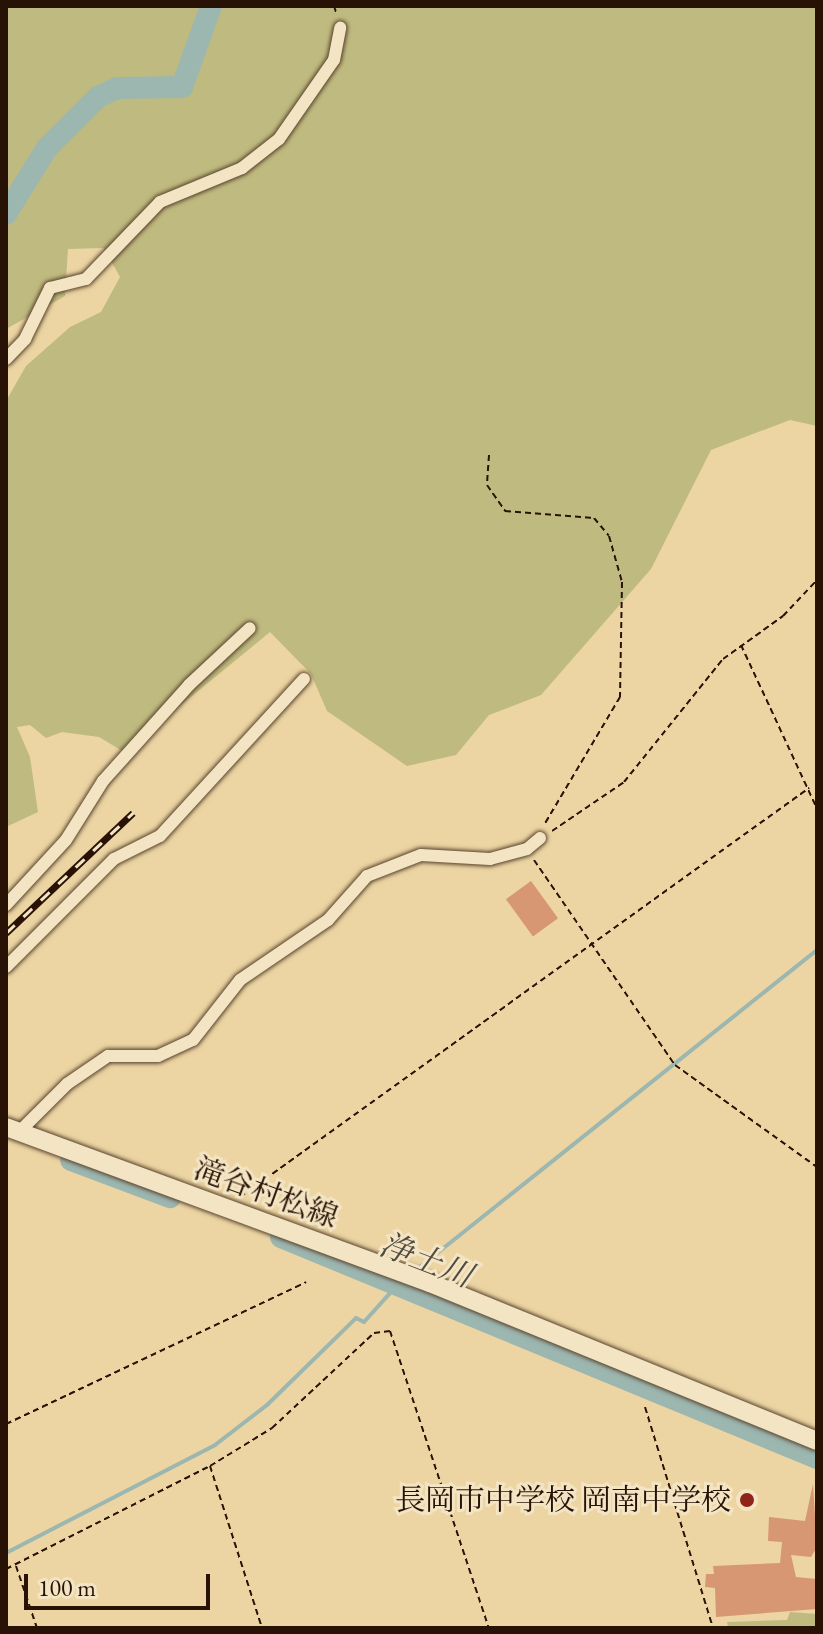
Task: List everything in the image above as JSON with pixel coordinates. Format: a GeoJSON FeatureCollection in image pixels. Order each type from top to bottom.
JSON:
{"type":"FeatureCollection","features":[{"type":"Feature","properties":{"kind":"main road","name":"滝谷村松線"},"geometry":{"type":"LineString","coordinates":[[13,1130],[417,1278],[817,1441]]}},
{"type":"Feature","properties":{"kind":"street"},"geometry":{"type":"LineString","coordinates":[[6,359],[25,339],[50,288],[86,279],[139,217],[242,168],[279,139],[334,60],[340,28]]}},
{"type":"Feature","properties":{"kind":"street"},"geometry":{"type":"LineString","coordinates":[[7,903],[66,840],[103,781],[189,685],[250,628]]}},
{"type":"Feature","properties":{"kind":"street"},"geometry":{"type":"LineString","coordinates":[[6,967],[114,859],[160,836],[304,679]]}},
{"type":"Feature","properties":{"kind":"street"},"geometry":{"type":"LineString","coordinates":[[13,1130],[67,1084],[108,1056],[158,1056],[193,1040],[240,980],[328,920],[367,876],[421,855],[490,859],[527,849],[540,838]]}},
{"type":"Feature","properties":{"kind":"path"},"geometry":{"type":"LineString","coordinates":[[489,455],[487,485],[505,511],[594,518],[609,536],[622,582],[620,697],[606,731],[547,809],[540,838]]}},
{"type":"Feature","properties":{"kind":"path"},"geometry":{"type":"LineString","coordinates":[[540,838],[624,782],[741,644],[783,616],[817,580]]}},
{"type":"Feature","properties":{"kind":"path"},"geometry":{"type":"LineString","coordinates":[[741,644],[817,809]]}},
{"type":"Feature","properties":{"kind":"path"},"geometry":{"type":"LineString","coordinates":[[235,1212],[250,1184],[809,788]]}},
{"type":"Feature","properties":{"kind":"path"},"geometry":{"type":"LineString","coordinates":[[527,849],[593,941],[675,1065],[817,1167]]}},
{"type":"Feature","properties":{"kind":"path"},"geometry":{"type":"LineString","coordinates":[[6,1424],[306,1282]]}},
{"type":"Feature","properties":{"kind":"path"},"geometry":{"type":"LineString","coordinates":[[6,1569],[210,1466],[272,1428],[374,1333],[390,1331],[489,1628]]}},
{"type":"Feature","properties":{"kind":"path"},"geometry":{"type":"LineString","coordinates":[[645,1407],[713,1628]]}},
{"type":"Feature","properties":{"kind":"path"},"geometry":{"type":"LineString","coordinates":[[210,1466],[262,1628]]}},
{"type":"Feature","properties":{"kind":"path"},"geometry":{"type":"LineString","coordinates":[[16,1564],[37,1628]]}},
{"type":"Feature","properties":{"kind":"shaded area"},"geometry":{"type":"Polygon","coordinates":[[[6,6],[817,6],[817,426],[790,420],[711,450],[651,569],[541,695],[489,715],[456,755],[407,766],[327,711],[311,674],[270,632],[124,752],[99,737],[62,732],[46,738],[30,725],[17,727],[30,757],[38,812],[6,827],[6,401],[26,366],[70,327],[101,312],[120,277],[104,248],[68,249],[65,296],[6,329],[6,6]]]}},
{"type":"Feature","properties":{"kind":"shaded area"},"geometry":{"type":"Polygon","coordinates":[[[790,1612],[817,1614],[817,1628],[728,1628],[727,1622],[787,1620],[790,1612]]]}},
{"type":"Feature","properties":{"kind":"building"},"geometry":{"type":"Polygon","coordinates":[[[531,881],[558,918],[533,936],[506,899],[531,881]]]}},
{"type":"Feature","properties":{"kind":"building"},"geometry":{"type":"Polygon","coordinates":[[[813,1484],[817,1547],[811,1557],[791,1555],[796,1577],[817,1579],[817,1609],[716,1617],[715,1588],[705,1587],[706,1574],[714,1574],[713,1566],[780,1563],[782,1542],[768,1541],[769,1517],[805,1521],[813,1484]]]}},
{"type":"Feature","properties":{"kind":"waterway","name":"浄土川"},"geometry":{"type":"LineString","coordinates":[[6,214],[47,148],[98,97],[117,88],[182,87],[211,6]]}},
{"type":"Feature","properties":{"kind":"waterway"},"geometry":{"type":"LineString","coordinates":[[416,1270],[817,950]]}},
{"type":"Feature","properties":{"kind":"waterway","name":"浄土川"},"geometry":{"type":"LineString","coordinates":[[71,1160],[170,1197]]}},
{"type":"Feature","properties":{"kind":"waterway","name":"浄土川"},"geometry":{"type":"LineString","coordinates":[[281,1237],[817,1458]]}},
{"type":"Feature","properties":{"kind":"waterway"},"geometry":{"type":"LineString","coordinates":[[6,1553],[215,1445],[267,1405],[356,1318],[364,1322],[402,1280]]}},
{"type":"Feature","properties":{"kind":"railway"},"geometry":{"type":"LineString","coordinates":[[6,933],[133,813]]}},
{"type":"Feature","properties":{"kind":"place","name":"長岡市中学校 岡南中学校"},"geometry":{"type":"Point","coordinates":[747,1500]}}]}
